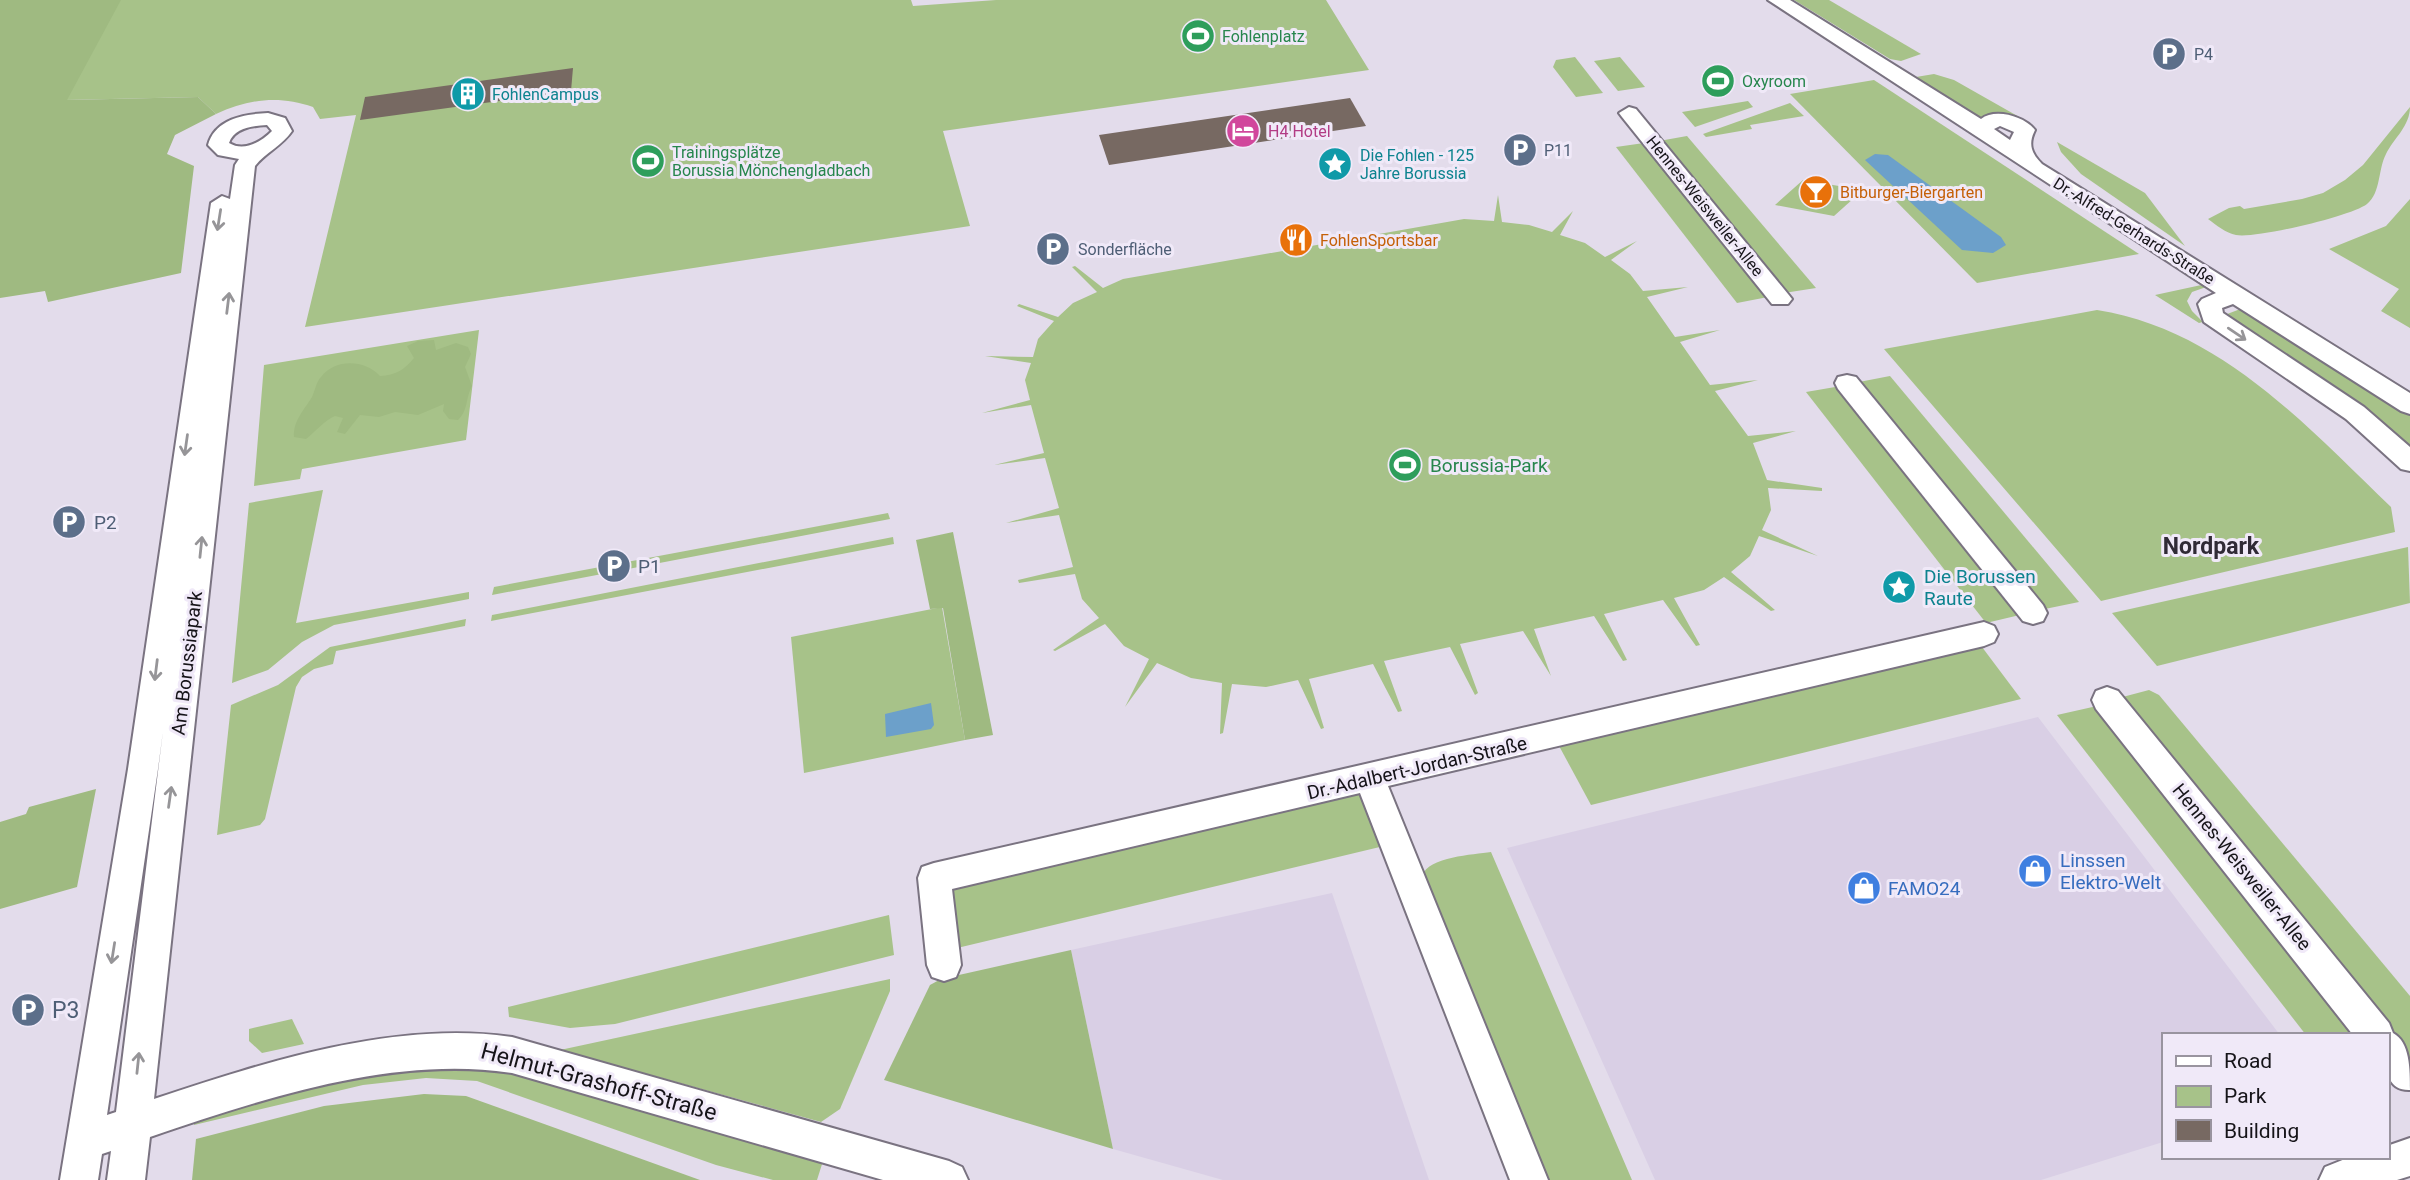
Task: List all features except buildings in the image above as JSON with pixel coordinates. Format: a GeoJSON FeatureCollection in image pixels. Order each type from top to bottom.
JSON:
{"type":"FeatureCollection","features":[{"type":"Feature","properties":{"kind":"street","name":"Dr.-Alfred-Gerhards-Straße"},"geometry":{"type":"LineString","coordinates":[[1777,0],[1982,130],[2035,168],[2410,405]]}},
{"type":"Feature","properties":{"kind":"street","name":"Hennes-Weisweiler-Allee"},"geometry":{"type":"LineString","coordinates":[[1629,113],[1780,299]]}},
{"type":"Feature","properties":{"kind":"street","name":"Am Borussiapark"},"geometry":{"type":"LineString","coordinates":[[79,1180],[143,769],[196,376],[230,152],[221,149],[218,142],[230,128],[255,120],[278,122],[282,128],[278,138],[258,149],[245,165],[126,1180]]}},
{"type":"Feature","properties":{"kind":"street","name":"Dr.-Alfred-Gerhards-Straße"},"geometry":{"type":"LineString","coordinates":[[1982,130],[1993,120],[2003,120],[2025,130],[2019,139],[2020,149],[2035,168]]}},
{"type":"Feature","properties":{"kind":"street"},"geometry":{"type":"LineString","coordinates":[[230,152],[258,149]]}},
{"type":"Feature","properties":{"kind":"street","name":"Dr.-Alfred-Gerhards-Straße"},"geometry":{"type":"LineString","coordinates":[[2234,295],[2210,304],[2212,317],[2354,413],[2410,462]]}},
{"type":"Feature","properties":{"kind":"street"},"geometry":{"type":"LineString","coordinates":[[1847,383],[2033,613]]}},
{"type":"Feature","properties":{"kind":"street","name":"Dr.-Adalbert-Jordan-Straße"},"geometry":{"type":"LineString","coordinates":[[944,965],[934,878],[1370,779],[1984,634]]}},
{"type":"Feature","properties":{"kind":"street","name":"Hennes-Weisweiler-Allee"},"geometry":{"type":"LineString","coordinates":[[2108,700],[2374,1033]]}},
{"type":"Feature","properties":{"kind":"street"},"geometry":{"type":"LineString","coordinates":[[1370,779],[1529,1180]]}},
{"type":"Feature","properties":{"kind":"street","name":"Helmut-Grashoff-Straße"},"geometry":{"type":"LineString","coordinates":[[85,1142],[223,1095],[403,1051],[463,1048],[512,1055],[949,1180]]}},
{"type":"Feature","properties":{"kind":"street"},"geometry":{"type":"LineString","coordinates":[[2338,1180],[2410,1157]]}},
{"type":"Feature","properties":{"kind":"shaded area"},"geometry":{"type":"Polygon","coordinates":[[[2038,717],[2278,1033],[2162,1033],[2162,1142],[2041,1180],[1655,1180],[1507,848],[2038,717]]]}},
{"type":"Feature","properties":{"kind":"shaded area"},"geometry":{"type":"Polygon","coordinates":[[[1332,893],[1429,1180],[1223,1180],[1113,1149],[1071,950],[1332,893]]]}},
{"type":"Feature","properties":{"kind":"green space"},"geometry":{"type":"Polygon","coordinates":[[[0,0],[121,0],[67,100],[198,97],[216,114],[175,135],[167,154],[194,166],[181,273],[48,302],[45,291],[0,298],[0,0]]]}},
{"type":"Feature","properties":{"kind":"green space","name":"Trainingsplätze Borussia Mönchengladbach"},"geometry":{"type":"Polygon","coordinates":[[[116,0],[911,0],[913,6],[996,0],[1326,0],[1369,70],[943,131],[970,226],[305,327],[356,115],[320,119],[313,107],[276,100],[252,102],[216,114],[198,97],[66,100],[116,0]]]}},
{"type":"Feature","properties":{"kind":"green space"},"geometry":{"type":"Polygon","coordinates":[[[1794,0],[1829,0],[1921,54],[1901,61],[1890,59],[1794,0]]]}},
{"type":"Feature","properties":{"kind":"green space"},"geometry":{"type":"Polygon","coordinates":[[[1575,57],[1603,93],[1576,97],[1553,67],[1556,60],[1575,57]]]}},
{"type":"Feature","properties":{"kind":"green space"},"geometry":{"type":"Polygon","coordinates":[[[1620,57],[1645,87],[1618,91],[1594,61],[1620,57]]]}},
{"type":"Feature","properties":{"kind":"green space"},"geometry":{"type":"Polygon","coordinates":[[[1934,74],[1954,80],[2021,118],[2020,121],[1991,117],[1979,119],[1916,77],[1934,74]]]}},
{"type":"Feature","properties":{"kind":"green space"},"geometry":{"type":"Polygon","coordinates":[[[1874,80],[2139,254],[1977,283],[1790,94],[1874,80]]]}},
{"type":"Feature","properties":{"kind":"green space"},"geometry":{"type":"Polygon","coordinates":[[[1748,101],[1753,107],[1695,127],[1682,112],[1748,101]]]}},
{"type":"Feature","properties":{"kind":"green space"},"geometry":{"type":"Polygon","coordinates":[[[1790,103],[1804,116],[1750,125],[1752,129],[1706,137],[1703,134],[1790,103]]]}},
{"type":"Feature","properties":{"kind":"green space"},"geometry":{"type":"Polygon","coordinates":[[[2410,107],[2401,132],[2383,160],[2375,194],[2367,204],[2358,209],[2262,234],[2236,235],[2221,229],[2208,219],[2229,208],[2240,206],[2244,209],[2323,193],[2363,165],[2410,107]]]}},
{"type":"Feature","properties":{"kind":"green space"},"geometry":{"type":"Polygon","coordinates":[[[1687,136],[1816,288],[1784,293],[1659,141],[1687,136]]]}},
{"type":"Feature","properties":{"kind":"green space"},"geometry":{"type":"Polygon","coordinates":[[[2057,142],[2145,193],[2185,246],[2081,174],[2061,152],[2057,142]]]}},
{"type":"Feature","properties":{"kind":"green space"},"geometry":{"type":"Polygon","coordinates":[[[1644,143],[1768,297],[1737,303],[1616,147],[1644,143]]]}},
{"type":"Feature","properties":{"kind":"green space"},"geometry":{"type":"Polygon","coordinates":[[[1803,180],[1863,190],[1834,216],[1775,205],[1803,180]]]}},
{"type":"Feature","properties":{"kind":"green space","name":"Borussia-Park"},"geometry":{"type":"Polygon","coordinates":[[[1498,195],[1502,222],[1529,225],[1552,232],[1573,211],[1560,235],[1585,243],[1605,257],[1637,241],[1611,260],[1630,274],[1643,291],[1688,287],[1647,297],[1675,337],[1720,330],[1680,342],[1710,385],[1758,380],[1715,391],[1748,436],[1796,431],[1753,443],[1767,480],[1822,488],[1822,491],[1768,488],[1771,510],[1762,530],[1818,556],[1759,536],[1750,556],[1731,572],[1775,610],[1771,611],[1724,577],[1704,590],[1674,598],[1700,645],[1696,646],[1663,600],[1604,614],[1627,660],[1623,661],[1594,616],[1534,629],[1551,676],[1523,631],[1460,644],[1478,693],[1475,695],[1450,647],[1384,661],[1402,711],[1398,712],[1373,664],[1309,679],[1324,728],[1321,729],[1298,680],[1266,687],[1232,684],[1223,733],[1220,734],[1222,683],[1191,678],[1157,663],[1125,707],[1149,659],[1124,646],[1105,624],[1053,650],[1099,618],[1082,599],[1075,574],[1019,583],[1018,580],[1073,567],[1059,515],[1006,523],[1059,508],[1045,458],[994,465],[1044,453],[1031,405],[982,413],[1030,400],[1025,380],[1031,363],[985,356],[1033,357],[1038,339],[1054,321],[1017,306],[1019,304],[1058,317],[1073,303],[1097,292],[1072,267],[1075,266],[1103,288],[1123,279],[1464,219],[1494,221],[1498,195]]]}},
{"type":"Feature","properties":{"kind":"green space"},"geometry":{"type":"Polygon","coordinates":[[[2410,199],[2410,328],[2381,311],[2399,289],[2329,249],[2386,226],[2410,199]]]}},
{"type":"Feature","properties":{"kind":"green space"},"geometry":{"type":"Polygon","coordinates":[[[2206,284],[2209,286],[2192,292],[2187,301],[2203,322],[2199,323],[2155,295],[2206,284]]]}},
{"type":"Feature","properties":{"kind":"green space"},"geometry":{"type":"Polygon","coordinates":[[[2243,308],[2410,415],[2410,451],[2222,316],[2243,308]]]}},
{"type":"Feature","properties":{"kind":"green space"},"geometry":{"type":"Polygon","coordinates":[[[2097,310],[2142,321],[2183,338],[2222,359],[2258,385],[2326,444],[2391,507],[2395,532],[2101,601],[1884,349],[2097,310]]]}},
{"type":"Feature","properties":{"kind":"green space"},"geometry":{"type":"Polygon","coordinates":[[[479,330],[466,440],[302,469],[300,479],[254,486],[264,365],[479,330]]]}},
{"type":"Feature","properties":{"kind":"green space"},"geometry":{"type":"Polygon","coordinates":[[[434,340],[436,350],[456,343],[468,347],[471,354],[465,367],[472,386],[464,412],[458,420],[449,419],[443,411],[444,404],[418,415],[395,412],[379,417],[360,415],[345,434],[337,432],[343,418],[335,416],[306,439],[294,437],[297,421],[312,397],[319,379],[327,371],[351,363],[367,367],[380,376],[395,373],[414,358],[407,346],[418,341],[434,340]]]}},
{"type":"Feature","properties":{"kind":"green space"},"geometry":{"type":"Polygon","coordinates":[[[1890,376],[2079,602],[2040,610],[1859,382],[1890,376]]]}},
{"type":"Feature","properties":{"kind":"green space"},"geometry":{"type":"Polygon","coordinates":[[[1841,386],[2024,614],[1986,623],[1806,392],[1841,386]]]}},
{"type":"Feature","properties":{"kind":"green space"},"geometry":{"type":"Polygon","coordinates":[[[323,490],[296,623],[469,592],[469,599],[334,625],[302,642],[268,670],[232,683],[249,503],[323,490]]]}},
{"type":"Feature","properties":{"kind":"green space"},"geometry":{"type":"Polygon","coordinates":[[[888,513],[890,519],[492,595],[494,587],[888,513]]]}},
{"type":"Feature","properties":{"kind":"green space"},"geometry":{"type":"Polygon","coordinates":[[[953,532],[993,735],[965,740],[943,608],[930,609],[916,540],[953,532]]]}},
{"type":"Feature","properties":{"kind":"green space"},"geometry":{"type":"Polygon","coordinates":[[[893,537],[894,544],[491,621],[492,615],[893,537]]]}},
{"type":"Feature","properties":{"kind":"green space"},"geometry":{"type":"Polygon","coordinates":[[[2408,547],[2410,603],[2157,666],[2112,613],[2408,547]]]}},
{"type":"Feature","properties":{"kind":"green space"},"geometry":{"type":"Polygon","coordinates":[[[942,607],[965,740],[804,773],[791,637],[942,607]]]}},
{"type":"Feature","properties":{"kind":"green space"},"geometry":{"type":"Polygon","coordinates":[[[466,619],[465,626],[336,651],[333,664],[314,669],[302,677],[296,687],[265,819],[260,825],[217,835],[231,705],[278,685],[330,647],[466,619]]]}},
{"type":"Feature","properties":{"kind":"green space"},"geometry":{"type":"Polygon","coordinates":[[[1982,647],[2021,699],[1591,805],[1558,744],[1982,647]]]}},
{"type":"Feature","properties":{"kind":"green space"},"geometry":{"type":"Polygon","coordinates":[[[2149,690],[2159,695],[2410,996],[2410,1059],[2389,1033],[2115,699],[2149,690]]]}},
{"type":"Feature","properties":{"kind":"green space"},"geometry":{"type":"Polygon","coordinates":[[[2097,706],[2360,1033],[2304,1033],[2057,715],[2097,706]]]}},
{"type":"Feature","properties":{"kind":"green space"},"geometry":{"type":"Polygon","coordinates":[[[96,789],[77,887],[0,909],[0,822],[26,814],[29,807],[96,789]]]}},
{"type":"Feature","properties":{"kind":"green space"},"geometry":{"type":"Polygon","coordinates":[[[1363,791],[1384,846],[953,949],[945,887],[1363,791]]]}},
{"type":"Feature","properties":{"kind":"green space"},"geometry":{"type":"Polygon","coordinates":[[[1491,852],[1632,1180],[1540,1180],[1422,876],[1426,869],[1442,860],[1491,852]]]}},
{"type":"Feature","properties":{"kind":"green space"},"geometry":{"type":"Polygon","coordinates":[[[889,915],[894,955],[615,1024],[570,1028],[509,1017],[508,1007],[889,915]]]}},
{"type":"Feature","properties":{"kind":"green space"},"geometry":{"type":"Polygon","coordinates":[[[1071,950],[1113,1149],[884,1080],[930,985],[941,979],[1071,950]]]}},
{"type":"Feature","properties":{"kind":"green space"},"geometry":{"type":"Polygon","coordinates":[[[890,979],[890,991],[840,1109],[821,1122],[560,1050],[890,979]]]}},
{"type":"Feature","properties":{"kind":"green space"},"geometry":{"type":"Polygon","coordinates":[[[292,1019],[304,1044],[262,1053],[249,1041],[249,1029],[292,1019]]]}},
{"type":"Feature","properties":{"kind":"green space"},"geometry":{"type":"Polygon","coordinates":[[[495,1066],[823,1161],[817,1180],[773,1180],[716,1165],[477,1081],[426,1078],[363,1085],[194,1125],[194,1118],[395,1067],[495,1066]]]}},
{"type":"Feature","properties":{"kind":"green space"},"geometry":{"type":"Polygon","coordinates":[[[424,1094],[466,1096],[700,1180],[192,1180],[196,1139],[324,1106],[424,1094]]]}},
{"type":"Feature","properties":{"kind":"water"},"geometry":{"type":"Polygon","coordinates":[[[1875,154],[1888,155],[2001,237],[2006,245],[1993,253],[1962,250],[1865,160],[1875,154]]]}},
{"type":"Feature","properties":{"kind":"water"},"geometry":{"type":"Polygon","coordinates":[[[931,703],[934,725],[931,729],[886,737],[885,714],[931,703]]]}},
{"type":"Feature","properties":{"kind":"place","name":"Fohlenplatz"},"geometry":{"type":"Point","coordinates":[1198,36]}},
{"type":"Feature","properties":{"kind":"place","name":"P4"},"geometry":{"type":"Point","coordinates":[2169,54]}},
{"type":"Feature","properties":{"kind":"place","name":"Oxyroom"},"geometry":{"type":"Point","coordinates":[1718,81]}},
{"type":"Feature","properties":{"kind":"place","name":"FohlenCampus"},"geometry":{"type":"Point","coordinates":[468,94]}},
{"type":"Feature","properties":{"kind":"place","name":"H4 Hotel"},"geometry":{"type":"Point","coordinates":[1243,131]}},
{"type":"Feature","properties":{"kind":"place","name":"P11"},"geometry":{"type":"Point","coordinates":[1520,150]}},
{"type":"Feature","properties":{"kind":"place","name":"Trainingsplätze Borussia Mönchengladbach"},"geometry":{"type":"Point","coordinates":[648,161]}},
{"type":"Feature","properties":{"kind":"place","name":"Die Fohlen - 125 Jahre Borussia"},"geometry":{"type":"Point","coordinates":[1335,164]}},
{"type":"Feature","properties":{"kind":"place","name":"Bitburger-Biergarten"},"geometry":{"type":"Point","coordinates":[1816,192]}},
{"type":"Feature","properties":{"kind":"place","name":"FohlenSportsbar"},"geometry":{"type":"Point","coordinates":[1296,240]}},
{"type":"Feature","properties":{"kind":"place","name":"Sonderfläche"},"geometry":{"type":"Point","coordinates":[1053,249]}},
{"type":"Feature","properties":{"kind":"place","name":"Borussia-Park"},"geometry":{"type":"Point","coordinates":[1405,465]}},
{"type":"Feature","properties":{"kind":"place","name":"P2"},"geometry":{"type":"Point","coordinates":[69,522]}},
{"type":"Feature","properties":{"kind":"place","name":"P1"},"geometry":{"type":"Point","coordinates":[614,566]}},
{"type":"Feature","properties":{"kind":"place","name":"Die Borussen Raute"},"geometry":{"type":"Point","coordinates":[1899,587]}},
{"type":"Feature","properties":{"kind":"place","name":"Linssen Elektro-Welt"},"geometry":{"type":"Point","coordinates":[2035,871]}},
{"type":"Feature","properties":{"kind":"place","name":"FAMO24"},"geometry":{"type":"Point","coordinates":[1864,888]}},
{"type":"Feature","properties":{"kind":"place","name":"P3"},"geometry":{"type":"Point","coordinates":[28,1010]}},
{"type":"Feature","properties":{"kind":"district","name":"Nordpark"},"geometry":{"type":"Point","coordinates":[2211,546]}}]}
